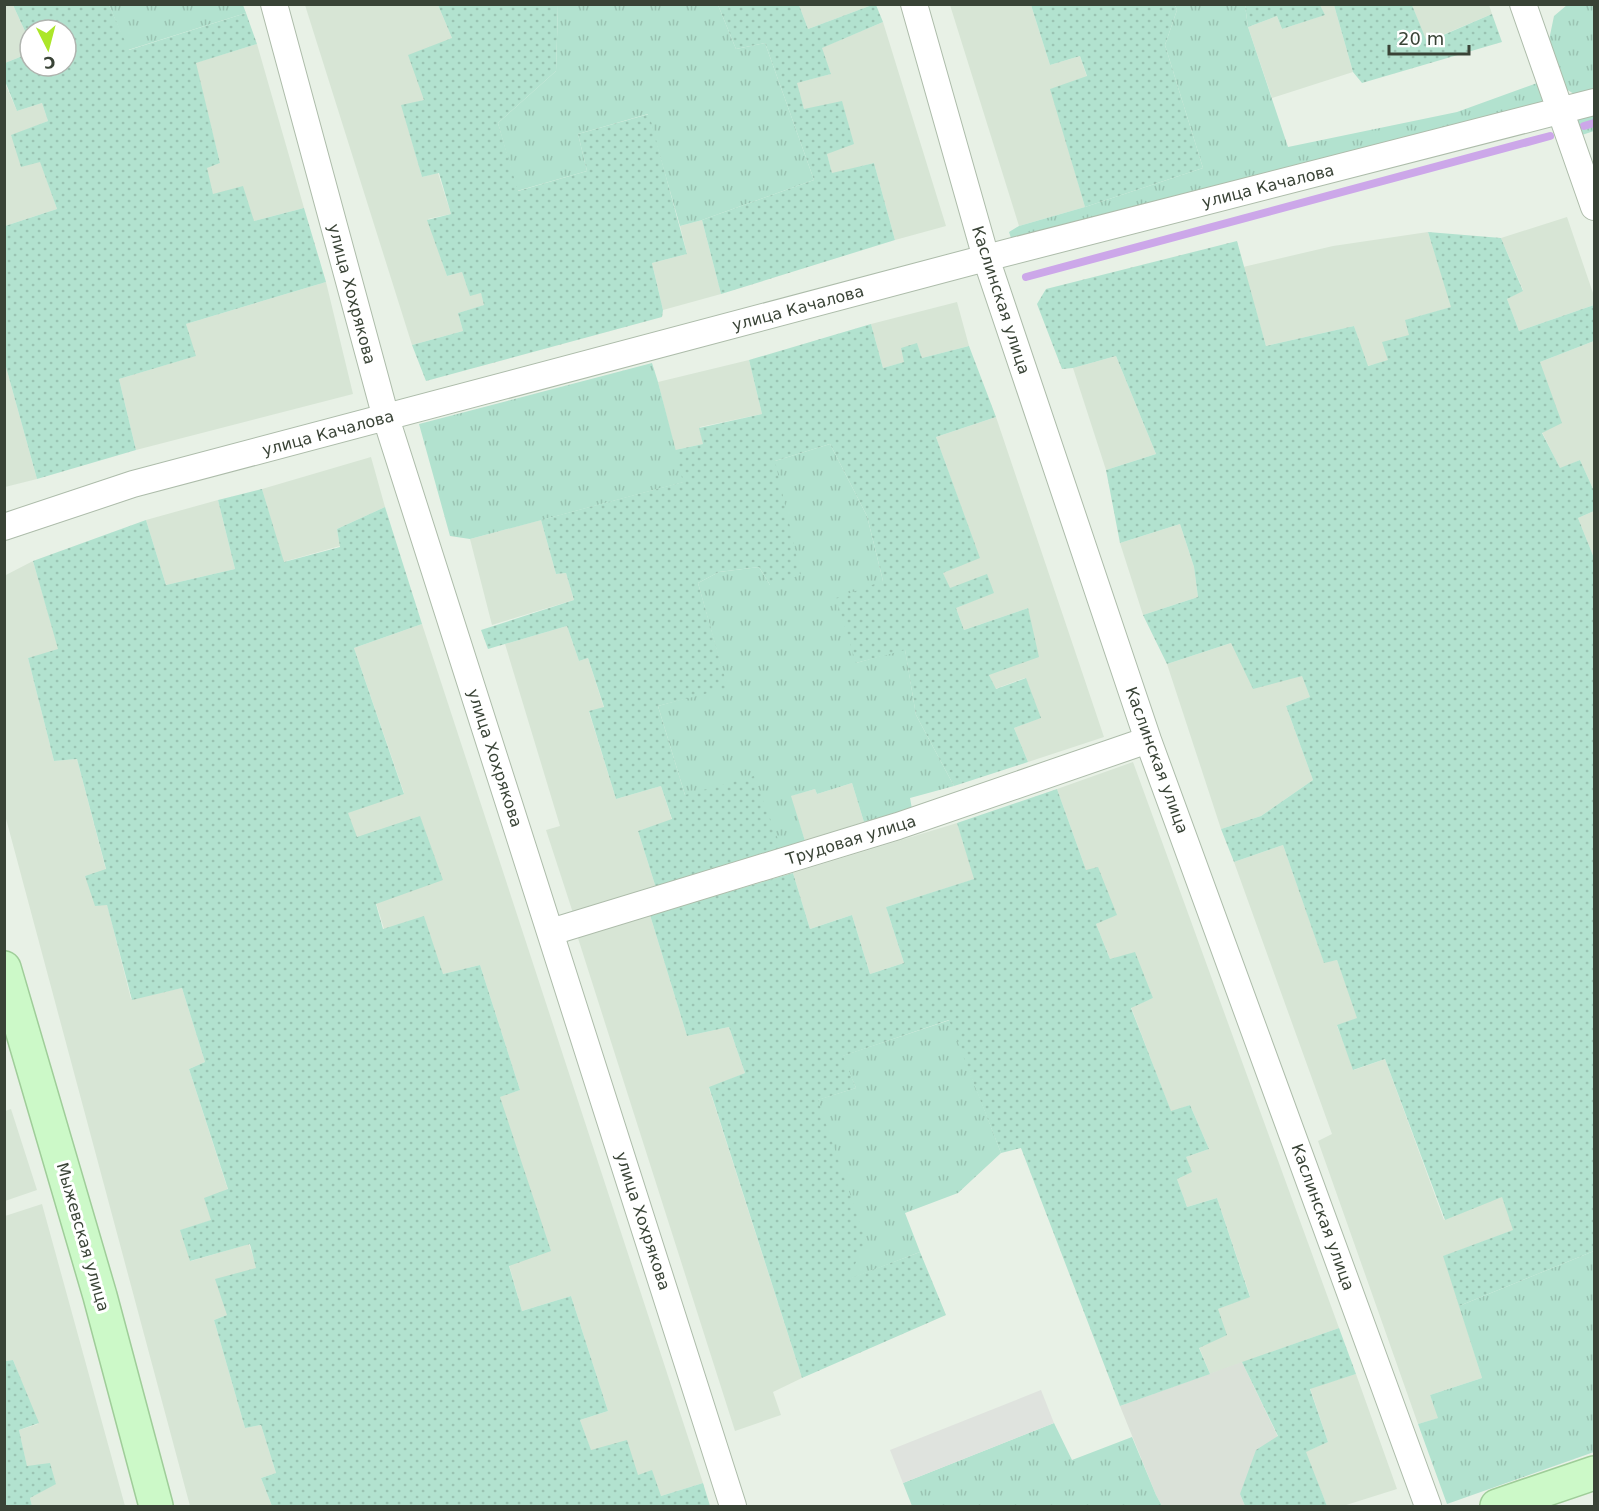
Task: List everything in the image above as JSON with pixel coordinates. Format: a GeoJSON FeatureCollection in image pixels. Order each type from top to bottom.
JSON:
{"type":"FeatureCollection","features":[{"type":"Feature","properties":{"kind":"street","name":"улица Хохрякова"},"geometry":{"type":"LineString","coordinates":[[274,4],[386,418],[733,1506]]}},
{"type":"Feature","properties":{"kind":"street","name":"Каслинская улица"},"geometry":{"type":"LineString","coordinates":[[914,4],[986,258],[1148,740],[1428,1506]]}},
{"type":"Feature","properties":{"kind":"street"},"geometry":{"type":"LineString","coordinates":[[1523,4],[1594,207]]}},
{"type":"Feature","properties":{"kind":"street","name":"улица Качалова"},"geometry":{"type":"LineString","coordinates":[[4,527],[133,484],[986,258],[1594,102]]}},
{"type":"Feature","properties":{"kind":"street","name":"Трудовая улица"},"geometry":{"type":"LineString","coordinates":[[551,932],[898,826],[1148,740]]}},
{"type":"Feature","properties":{"kind":"street","name":"Мыжевская улица"},"geometry":{"type":"LineString","coordinates":[[4,968],[100,1296],[156,1506]]}},
{"type":"Feature","properties":{"kind":"street"},"geometry":{"type":"LineString","coordinates":[[1497,1506],[1594,1473]]}},
{"type":"Feature","properties":{"kind":"shaded area"},"geometry":{"type":"Polygon","coordinates":[[[5,5],[13,5],[19,18],[18,58],[5,63],[5,5]]]}},
{"type":"Feature","properties":{"kind":"shaded area"},"geometry":{"type":"Polygon","coordinates":[[[305,5],[438,5],[452,38],[424,100],[402,106],[422,177],[438,173],[451,214],[428,219],[447,276],[462,272],[470,295],[481,293],[485,305],[458,313],[463,331],[412,345],[305,5]]]}},
{"type":"Feature","properties":{"kind":"shaded area"},"geometry":{"type":"Polygon","coordinates":[[[799,5],[872,5],[808,29],[799,5]]]}},
{"type":"Feature","properties":{"kind":"shaded area"},"geometry":{"type":"Polygon","coordinates":[[[950,5],[1031,5],[1050,65],[1080,56],[1087,77],[1051,89],[1085,207],[1019,226],[950,5]]]}},
{"type":"Feature","properties":{"kind":"shaded area"},"geometry":{"type":"Polygon","coordinates":[[[1320,5],[1334,5],[1353,72],[1272,98],[1248,27],[1277,16],[1282,29],[1324,15],[1320,5]]]}},
{"type":"Feature","properties":{"kind":"shaded area"},"geometry":{"type":"Polygon","coordinates":[[[1412,5],[1489,5],[1492,14],[1426,42],[1412,5]]]}},
{"type":"Feature","properties":{"kind":"shaded area"},"geometry":{"type":"Polygon","coordinates":[[[883,22],[946,226],[895,240],[874,163],[832,174],[827,154],[804,109],[796,83],[831,74],[821,48],[883,22]]]}},
{"type":"Feature","properties":{"kind":"shaded area"},"geometry":{"type":"Polygon","coordinates":[[[257,44],[304,208],[254,221],[213,195],[206,168],[220,163],[195,63],[257,44]]]}},
{"type":"Feature","properties":{"kind":"shaded area"},"geometry":{"type":"Polygon","coordinates":[[[4,81],[17,111],[42,103],[48,121],[11,136],[40,161],[57,209],[5,226],[4,81]]]}},
{"type":"Feature","properties":{"kind":"shaded area"},"geometry":{"type":"Polygon","coordinates":[[[1567,217],[1594,296],[1594,305],[1519,331],[1507,299],[1523,290],[1501,238],[1567,217]]]}},
{"type":"Feature","properties":{"kind":"shaded area"},"geometry":{"type":"Polygon","coordinates":[[[702,220],[721,294],[663,310],[652,263],[687,254],[680,226],[702,220]]]}},
{"type":"Feature","properties":{"kind":"shaded area"},"geometry":{"type":"Polygon","coordinates":[[[1428,232],[1452,307],[1406,320],[1410,335],[1388,361],[1367,366],[1354,326],[1266,346],[1243,267],[1333,246],[1428,232]]]}},
{"type":"Feature","properties":{"kind":"shaded area"},"geometry":{"type":"Polygon","coordinates":[[[326,282],[353,394],[136,450],[119,379],[195,356],[186,324],[326,282]]]}},
{"type":"Feature","properties":{"kind":"shaded area"},"geometry":{"type":"Polygon","coordinates":[[[957,302],[969,346],[922,358],[917,344],[905,362],[883,368],[871,324],[957,302]]]}},
{"type":"Feature","properties":{"kind":"shaded area"},"geometry":{"type":"Polygon","coordinates":[[[1594,341],[1594,491],[1580,460],[1560,469],[1542,432],[1540,362],[1594,341]]]}},
{"type":"Feature","properties":{"kind":"shaded area"},"geometry":{"type":"Polygon","coordinates":[[[1116,356],[1156,454],[1106,470],[1073,368],[1116,356]]]}},
{"type":"Feature","properties":{"kind":"shaded area"},"geometry":{"type":"Polygon","coordinates":[[[749,360],[762,414],[700,427],[703,444],[675,450],[658,382],[749,360]]]}},
{"type":"Feature","properties":{"kind":"shaded area"},"geometry":{"type":"Polygon","coordinates":[[[4,367],[6,367],[37,479],[5,487],[4,367]]]}},
{"type":"Feature","properties":{"kind":"shaded area"},"geometry":{"type":"Polygon","coordinates":[[[996,417],[1104,737],[1028,762],[1014,728],[1040,718],[1025,678],[995,689],[989,675],[1028,608],[964,630],[956,608],[994,592],[949,588],[943,573],[979,557],[936,437],[996,417]]]}},
{"type":"Feature","properties":{"kind":"shaded area"},"geometry":{"type":"Polygon","coordinates":[[[371,457],[385,507],[337,529],[340,546],[283,562],[262,489],[371,457]]]}},
{"type":"Feature","properties":{"kind":"shaded area"},"geometry":{"type":"Polygon","coordinates":[[[218,500],[235,569],[166,585],[146,520],[218,500]]]}},
{"type":"Feature","properties":{"kind":"shaded area"},"geometry":{"type":"Polygon","coordinates":[[[1594,511],[1594,558],[1578,518],[1594,511]]]}},
{"type":"Feature","properties":{"kind":"shaded area"},"geometry":{"type":"Polygon","coordinates":[[[541,520],[556,574],[566,573],[574,600],[492,625],[470,539],[541,520]]]}},
{"type":"Feature","properties":{"kind":"shaded area"},"geometry":{"type":"Polygon","coordinates":[[[1180,524],[1194,567],[1198,597],[1143,615],[1120,543],[1180,524]]]}},
{"type":"Feature","properties":{"kind":"shaded area"},"geometry":{"type":"Polygon","coordinates":[[[33,561],[59,650],[28,658],[54,761],[77,759],[106,870],[85,876],[107,904],[131,999],[182,988],[205,1062],[189,1069],[228,1190],[212,1220],[181,1230],[191,1261],[249,1244],[257,1268],[227,1315],[214,1320],[245,1428],[261,1425],[276,1473],[261,1478],[272,1506],[190,1506],[5,815],[4,576],[33,561]]]}},
{"type":"Feature","properties":{"kind":"shaded area"},"geometry":{"type":"Polygon","coordinates":[[[422,624],[703,1483],[661,1496],[638,1475],[591,1451],[580,1420],[608,1411],[571,1296],[522,1311],[509,1265],[550,1250],[499,1097],[520,1090],[480,965],[443,974],[384,929],[347,813],[404,793],[354,648],[422,624]]]}},
{"type":"Feature","properties":{"kind":"shaded area"},"geometry":{"type":"Polygon","coordinates":[[[567,626],[579,661],[588,658],[604,708],[589,712],[616,799],[661,786],[672,820],[638,831],[656,888],[573,913],[546,830],[560,826],[505,644],[567,626]]]}},
{"type":"Feature","properties":{"kind":"shaded area"},"geometry":{"type":"Polygon","coordinates":[[[1231,643],[1302,675],[1310,697],[1286,706],[1313,780],[1261,816],[1221,829],[1167,664],[1231,643]]]}},
{"type":"Feature","properties":{"kind":"shaded area"},"geometry":{"type":"Polygon","coordinates":[[[1133,762],[1339,1328],[1210,1374],[1199,1347],[1218,1309],[1250,1296],[1217,1198],[1187,1207],[1177,1179],[1186,1157],[1209,1149],[1190,1105],[1171,1112],[1131,1007],[1153,998],[1110,959],[1096,924],[1116,915],[1086,870],[1057,789],[1133,762]]]}},
{"type":"Feature","properties":{"kind":"shaded area"},"geometry":{"type":"Polygon","coordinates":[[[852,783],[864,822],[805,841],[790,796],[815,789],[817,794],[852,783]]]}},
{"type":"Feature","properties":{"kind":"shaded area"},"geometry":{"type":"Polygon","coordinates":[[[957,823],[975,879],[886,907],[904,963],[870,974],[852,915],[810,929],[793,873],[957,823]]]}},
{"type":"Feature","properties":{"kind":"shaded area"},"geometry":{"type":"Polygon","coordinates":[[[1283,845],[1324,962],[1337,960],[1358,1018],[1337,1026],[1354,1070],[1385,1059],[1444,1220],[1502,1196],[1514,1230],[1444,1256],[1482,1378],[1430,1395],[1439,1418],[1418,1424],[1318,1141],[1332,1134],[1234,862],[1283,845]]]}},
{"type":"Feature","properties":{"kind":"shaded area"},"geometry":{"type":"Polygon","coordinates":[[[650,915],[687,1036],[729,1027],[745,1073],[709,1088],[802,1378],[773,1392],[781,1415],[735,1431],[577,935],[650,915]]]}},
{"type":"Feature","properties":{"kind":"shaded area"},"geometry":{"type":"Polygon","coordinates":[[[11,1109],[37,1190],[5,1201],[5,1111],[11,1109]]]}},
{"type":"Feature","properties":{"kind":"shaded area"},"geometry":{"type":"Polygon","coordinates":[[[42,1204],[125,1506],[32,1506],[30,1498],[56,1483],[27,1467],[19,1430],[38,1424],[13,1360],[5,1361],[5,1216],[42,1204]]]}},
{"type":"Feature","properties":{"kind":"shaded area"},"geometry":{"type":"Polygon","coordinates":[[[1242,1362],[1278,1437],[1240,1494],[1245,1506],[1162,1506],[1120,1406],[1242,1362]]]}},
{"type":"Feature","properties":{"kind":"shaded area"},"geometry":{"type":"Polygon","coordinates":[[[1356,1374],[1397,1489],[1343,1506],[1327,1506],[1305,1452],[1328,1442],[1310,1388],[1356,1374]]]}},
{"type":"Feature","properties":{"kind":"shaded area"},"geometry":{"type":"Polygon","coordinates":[[[1041,1390],[1054,1423],[903,1483],[890,1450],[1041,1390]]]}},
{"type":"Feature","properties":{"kind":"green space"},"geometry":{"type":"Polygon","coordinates":[[[13,5],[109,5],[129,50],[246,13],[257,44],[196,63],[220,163],[207,168],[213,194],[243,186],[254,221],[304,208],[326,282],[186,324],[196,356],[119,379],[136,450],[37,479],[5,367],[5,226],[57,209],[40,162],[21,167],[11,135],[48,121],[42,103],[17,111],[5,81],[5,63],[18,58],[18,78],[78,78],[78,18],[19,18],[13,5]]]}},
{"type":"Feature","properties":{"kind":"green space"},"geometry":{"type":"Polygon","coordinates":[[[109,5],[243,5],[246,13],[128,50],[109,5]]]}},
{"type":"Feature","properties":{"kind":"green space"},"geometry":{"type":"Polygon","coordinates":[[[438,5],[558,5],[556,71],[498,123],[518,191],[587,171],[578,134],[649,114],[687,254],[652,263],[663,310],[662,317],[426,381],[412,345],[463,331],[458,313],[484,305],[481,293],[470,296],[462,272],[447,276],[427,220],[451,214],[439,173],[422,177],[401,105],[424,100],[408,55],[452,38],[438,5]]]}},
{"type":"Feature","properties":{"kind":"green space"},"geometry":{"type":"Polygon","coordinates":[[[558,5],[718,5],[736,49],[765,43],[814,180],[680,226],[648,114],[578,134],[587,171],[517,191],[498,123],[556,71],[558,5]]]}},
{"type":"Feature","properties":{"kind":"green space"},"geometry":{"type":"Polygon","coordinates":[[[718,5],[799,5],[808,29],[876,5],[883,22],[822,48],[831,74],[797,83],[804,109],[842,101],[854,144],[827,154],[832,173],[874,163],[895,240],[721,294],[702,220],[814,180],[765,43],[736,49],[718,5]]]}},
{"type":"Feature","properties":{"kind":"green space"},"geometry":{"type":"Polygon","coordinates":[[[1031,5],[1175,5],[1177,10],[1165,45],[1203,168],[1085,207],[1050,89],[1087,76],[1080,56],[1050,65],[1031,5]]]}},
{"type":"Feature","properties":{"kind":"green space"},"geometry":{"type":"Polygon","coordinates":[[[1175,5],[1245,5],[1248,27],[1288,147],[1457,112],[1540,82],[1545,106],[1013,244],[1009,232],[1019,226],[1203,168],[1165,45],[1177,10],[1175,5]]]}},
{"type":"Feature","properties":{"kind":"green space"},"geometry":{"type":"Polygon","coordinates":[[[1245,5],[1320,5],[1325,15],[1282,29],[1277,16],[1248,27],[1245,5]]]}},
{"type":"Feature","properties":{"kind":"green space"},"geometry":{"type":"Polygon","coordinates":[[[1334,5],[1412,5],[1427,42],[1492,14],[1502,42],[1362,83],[1353,72],[1334,5]]]}},
{"type":"Feature","properties":{"kind":"green space"},"geometry":{"type":"Polygon","coordinates":[[[1567,5],[1594,5],[1594,93],[1579,97],[1561,86],[1549,40],[1554,16],[1567,5]]]}},
{"type":"Feature","properties":{"kind":"green space"},"geometry":{"type":"Polygon","coordinates":[[[1594,112],[1594,131],[1582,135],[1576,117],[1594,112]]]}},
{"type":"Feature","properties":{"kind":"green space"},"geometry":{"type":"Polygon","coordinates":[[[1428,232],[1501,238],[1523,291],[1507,299],[1519,331],[1594,305],[1594,341],[1540,362],[1562,423],[1542,433],[1560,468],[1580,460],[1594,491],[1594,511],[1578,518],[1594,558],[1594,1251],[1459,1306],[1443,1256],[1513,1230],[1502,1197],[1445,1220],[1385,1059],[1353,1070],[1337,1025],[1357,1018],[1337,960],[1324,963],[1283,845],[1234,862],[1221,829],[1261,816],[1313,780],[1286,706],[1310,697],[1302,676],[1253,689],[1231,643],[1167,664],[1143,615],[1198,597],[1194,567],[1180,524],[1120,543],[1106,470],[1156,454],[1116,356],[1062,369],[1037,304],[1046,289],[1237,241],[1266,346],[1354,326],[1368,366],[1388,360],[1382,342],[1409,335],[1405,320],[1451,307],[1428,232]]]}},
{"type":"Feature","properties":{"kind":"green space"},"geometry":{"type":"Polygon","coordinates":[[[871,324],[883,368],[904,362],[901,348],[917,343],[922,358],[969,346],[996,417],[936,437],[980,558],[943,573],[950,588],[987,574],[994,593],[956,608],[964,630],[1028,608],[1039,657],[989,675],[996,689],[1026,678],[1041,718],[1014,728],[1028,762],[954,786],[916,715],[905,650],[856,663],[836,598],[883,581],[867,516],[830,444],[775,461],[801,575],[770,585],[759,567],[719,572],[698,583],[728,688],[658,706],[685,795],[754,776],[782,850],[656,888],[638,831],[672,819],[661,786],[616,799],[589,711],[604,707],[588,658],[579,661],[567,626],[488,649],[481,630],[574,600],[566,573],[556,574],[541,520],[683,482],[675,450],[703,444],[699,428],[762,414],[749,360],[871,324]]]}},
{"type":"Feature","properties":{"kind":"green space"},"geometry":{"type":"Polygon","coordinates":[[[652,363],[684,482],[470,539],[450,536],[419,424],[652,363]]]}},
{"type":"Feature","properties":{"kind":"green space"},"geometry":{"type":"Polygon","coordinates":[[[830,444],[867,516],[883,581],[856,663],[905,649],[916,715],[954,786],[910,798],[912,809],[864,822],[852,783],[817,794],[815,789],[791,796],[805,841],[782,850],[685,795],[658,706],[727,687],[698,583],[719,572],[759,567],[770,585],[775,461],[830,444]]]}},
{"type":"Feature","properties":{"kind":"green space"},"geometry":{"type":"Polygon","coordinates":[[[262,489],[284,562],[340,547],[337,529],[385,507],[422,624],[354,648],[404,794],[348,813],[357,837],[420,816],[443,880],[376,904],[383,929],[424,916],[443,974],[480,965],[520,1090],[500,1097],[551,1251],[509,1266],[522,1311],[571,1296],[608,1411],[580,1420],[591,1450],[627,1440],[638,1475],[652,1470],[661,1496],[703,1483],[710,1506],[272,1506],[261,1478],[276,1473],[261,1425],[245,1428],[214,1320],[227,1315],[215,1279],[256,1268],[250,1244],[190,1261],[180,1230],[211,1220],[204,1198],[228,1189],[189,1069],[205,1062],[182,988],[132,1000],[107,905],[95,906],[85,876],[106,869],[77,759],[54,761],[28,658],[58,649],[33,561],[146,520],[166,585],[235,569],[218,500],[262,489]]]}},
{"type":"Feature","properties":{"kind":"green space"},"geometry":{"type":"Polygon","coordinates":[[[1057,789],[1086,870],[1098,867],[1117,915],[1096,924],[1110,959],[1135,952],[1153,998],[1131,1008],[1171,1111],[1190,1105],[1209,1149],[1186,1157],[1192,1172],[1177,1179],[1187,1207],[1217,1198],[1250,1297],[1218,1309],[1227,1335],[1199,1348],[1210,1374],[1120,1406],[1021,1148],[1001,1153],[949,1020],[843,1056],[856,1088],[818,1100],[866,1241],[848,1279],[920,1252],[946,1315],[802,1378],[709,1087],[745,1073],[729,1027],[687,1036],[650,915],[793,873],[810,929],[852,915],[870,974],[904,963],[886,907],[974,879],[957,823],[1057,789]]]}},
{"type":"Feature","properties":{"kind":"green space"},"geometry":{"type":"Polygon","coordinates":[[[950,1020],[1001,1153],[958,1193],[905,1213],[920,1252],[847,1280],[817,1100],[856,1088],[842,1056],[950,1020]]]}},
{"type":"Feature","properties":{"kind":"green space"},"geometry":{"type":"Polygon","coordinates":[[[1594,1251],[1594,1452],[1447,1504],[1418,1424],[1438,1418],[1430,1395],[1482,1378],[1459,1306],[1594,1251]]]}},
{"type":"Feature","properties":{"kind":"green space"},"geometry":{"type":"Polygon","coordinates":[[[1339,1328],[1356,1374],[1310,1389],[1328,1442],[1306,1452],[1327,1506],[1245,1506],[1240,1494],[1256,1450],[1278,1436],[1242,1362],[1339,1328]]]}},
{"type":"Feature","properties":{"kind":"green space"},"geometry":{"type":"Polygon","coordinates":[[[13,1360],[39,1423],[19,1430],[27,1466],[50,1463],[56,1484],[30,1498],[32,1506],[5,1506],[5,1361],[13,1360]]]}},
{"type":"Feature","properties":{"kind":"green space"},"geometry":{"type":"Polygon","coordinates":[[[1054,1423],[1072,1460],[1132,1437],[1162,1506],[912,1506],[903,1483],[1054,1423]]]}},
{"type":"Feature","properties":{"kind":"waterway"},"geometry":{"type":"LineString","coordinates":[[1584,126],[1594,123]]}},
{"type":"Feature","properties":{"kind":"waterway"},"geometry":{"type":"LineString","coordinates":[[1026,277],[1550,136]]}}]}
